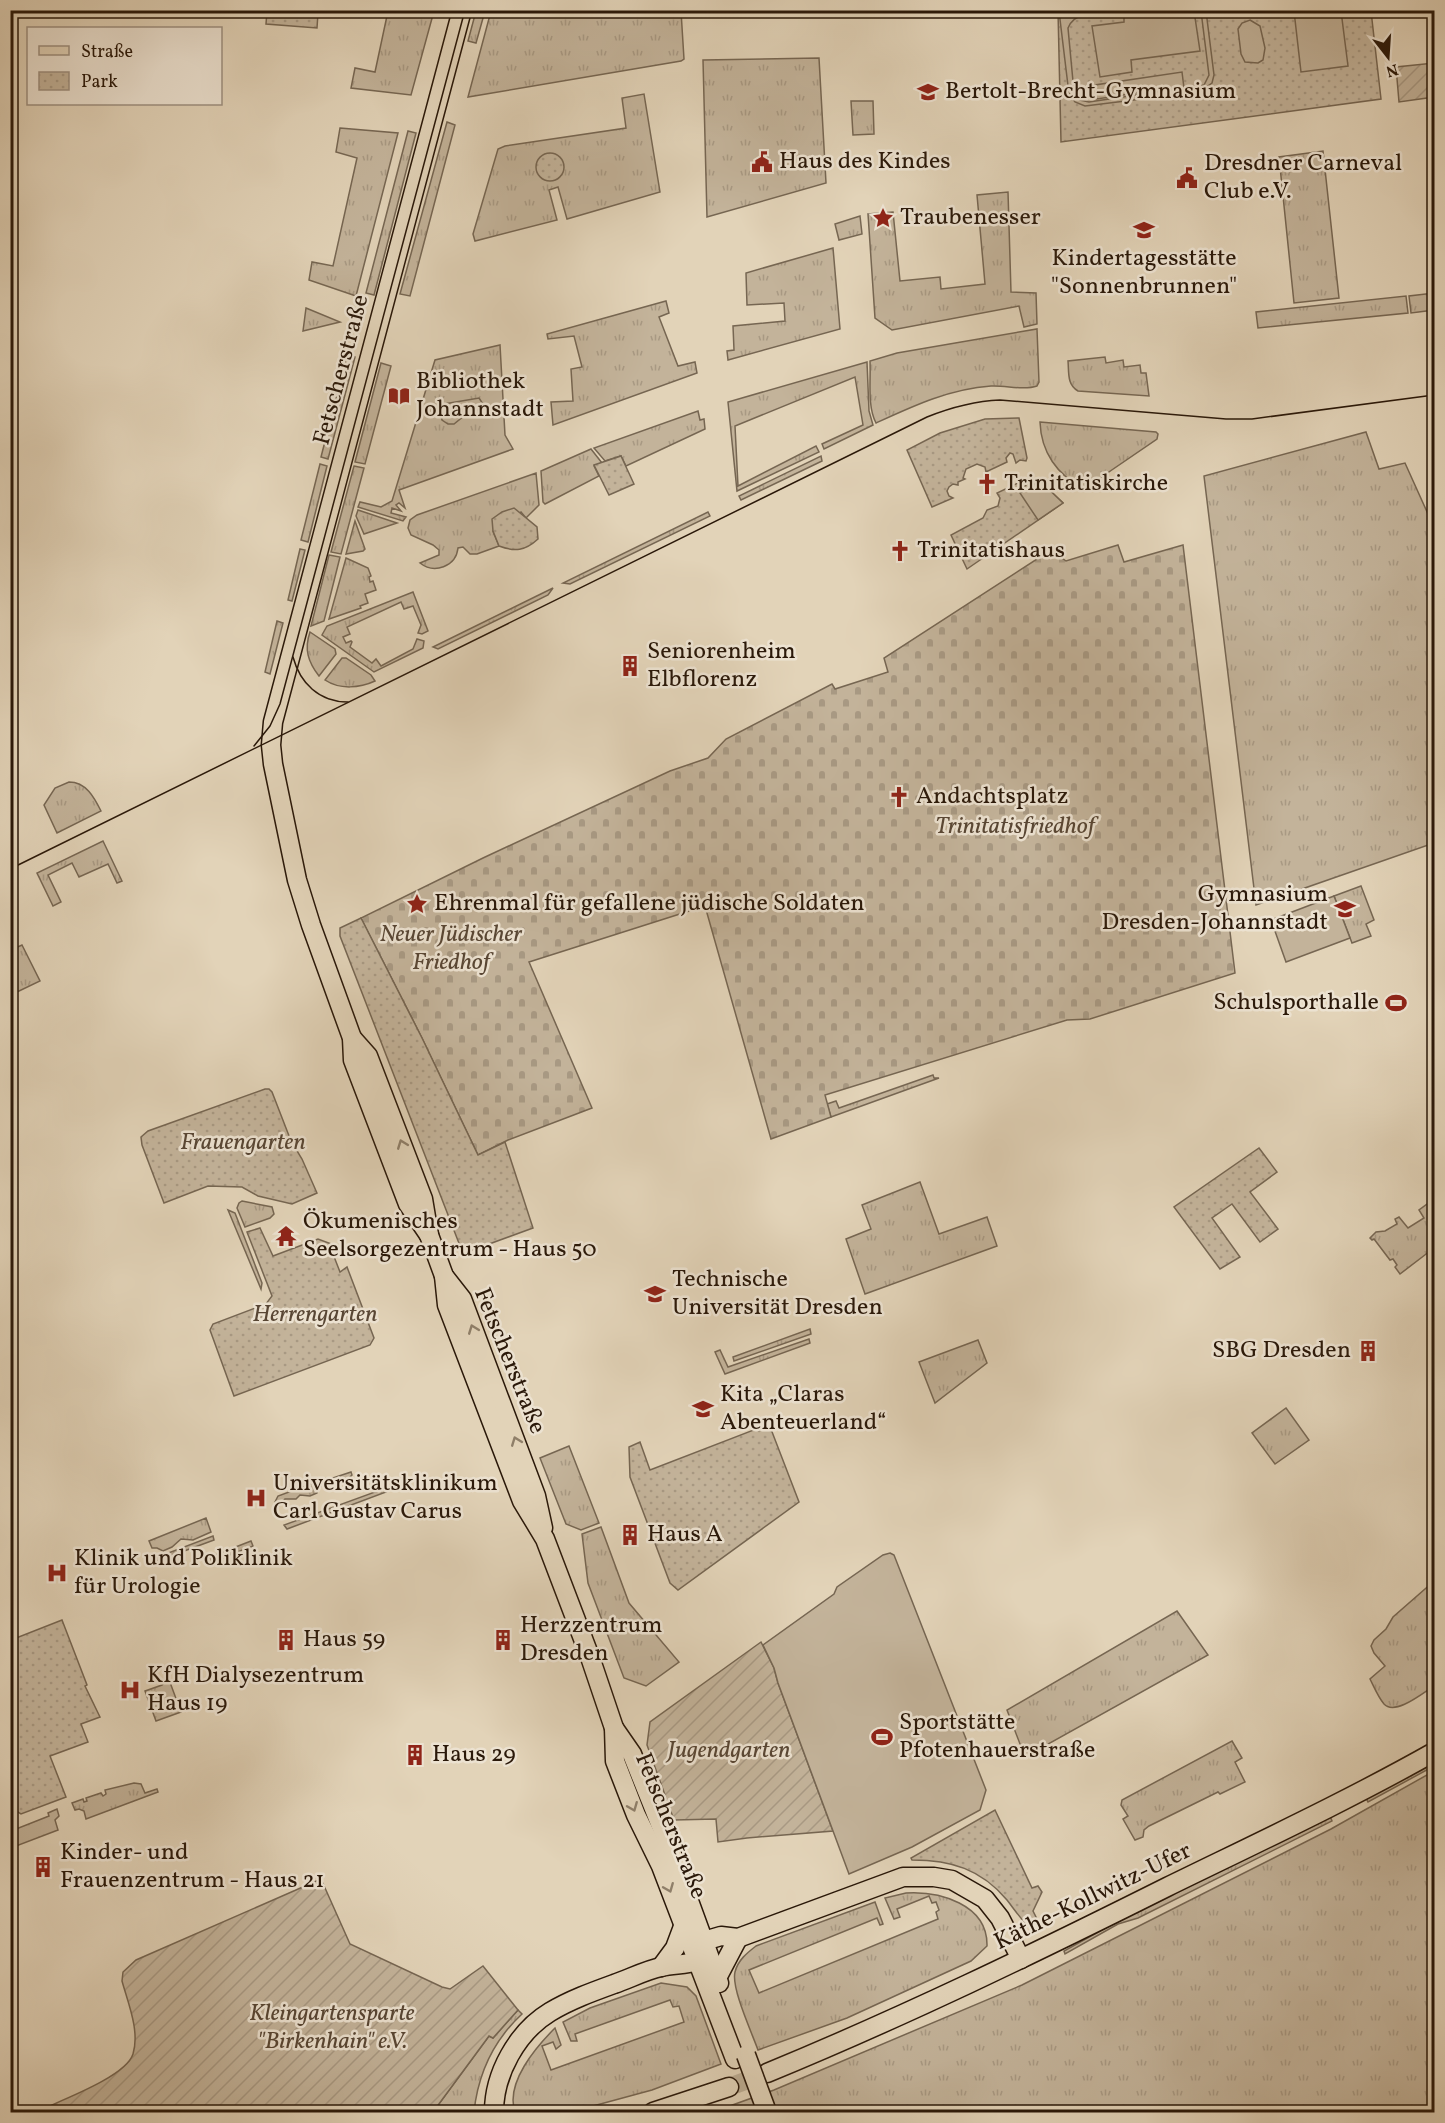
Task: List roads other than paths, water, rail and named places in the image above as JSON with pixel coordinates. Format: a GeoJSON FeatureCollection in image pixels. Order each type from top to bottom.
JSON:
{"type":"FeatureCollection","features":[{"type":"Feature","properties":{"kind":"main road","name":"Fetscherstraße"},"geometry":{"type":"LineString","coordinates":[[462,10],[273,722],[271,743],[274,774],[310,925],[352,1038],[370,1062],[423,1199],[429,1235],[444,1276],[461,1299],[536,1496],[545,1539],[602,1687],[614,1728],[615,1761],[740,2057]]}},
{"type":"Feature","properties":{"kind":"main road","name":"Fetscherstraße"},"geometry":{"type":"LineString","coordinates":[[614,1728],[632,1754],[704,1941],[740,2057]]}},
{"type":"Feature","properties":{"kind":"main road","name":"Käthe-Kollwitz-Ufer"},"geometry":{"type":"LineString","coordinates":[[767,2073],[1021,1959],[1332,1807],[1434,1752]]}},
{"type":"Feature","properties":{"kind":"main road"},"geometry":{"type":"LineString","coordinates":[[704,1941],[721,1936],[738,1938],[903,1877],[933,1877],[952,1880],[985,1899],[1000,1918],[1021,1959]]}},
{"type":"Feature","properties":{"kind":"main road"},"geometry":{"type":"LineString","coordinates":[[661,1967],[675,1948],[684,1924]]}},
{"type":"Feature","properties":{"kind":"main road"},"geometry":{"type":"LineString","coordinates":[[717,1978],[738,1938]]}},
{"type":"Feature","properties":{"kind":"main road"},"geometry":{"type":"LineString","coordinates":[[494,2112],[496,2093],[504,2066],[521,2039],[535,2023],[550,2012],[579,1997],[661,1967],[681,1966],[698,1961]]}},
{"type":"Feature","properties":{"kind":"main road"},"geometry":{"type":"LineString","coordinates":[[740,2057],[754,2112]]}},
{"type":"Feature","properties":{"kind":"main road"},"geometry":{"type":"LineString","coordinates":[[740,2057],[767,2112]]}},
{"type":"Feature","properties":{"kind":"main road"},"geometry":{"type":"LineString","coordinates":[[653,2112],[729,2087]]}},
{"type":"Feature","properties":{"kind":"tunnel"},"geometry":{"type":"LineString","coordinates":[[729,2087],[767,2073]]}},
{"type":"Feature","properties":{"kind":"tram line"},"geometry":{"type":"LineString","coordinates":[[254,746],[270,726],[280,704],[465,10]]}},
{"type":"Feature","properties":{"kind":"tram line"},"geometry":{"type":"LineString","coordinates":[[10,869],[945,410],[972,403],[1000,400],[1226,419],[1252,419],[1434,395]]}},
{"type":"Feature","properties":{"kind":"tram line"},"geometry":{"type":"LineString","coordinates":[[293,657],[300,675],[312,689],[328,699],[348,702]]}},
{"type":"Feature","properties":{"kind":"place","name":"Bertolt-Brecht-Gymnasium"},"geometry":{"type":"Point","coordinates":[928,92]}},
{"type":"Feature","properties":{"kind":"place","name":"Haus des Kindes"},"geometry":{"type":"Point","coordinates":[762,162]}},
{"type":"Feature","properties":{"kind":"place","name":"Dresdner Carneval Club e.V."},"geometry":{"type":"Point","coordinates":[1187,178]}},
{"type":"Feature","properties":{"kind":"place","name":"Traubenesser"},"geometry":{"type":"Point","coordinates":[883,218]}},
{"type":"Feature","properties":{"kind":"place","name":"Kindertagesstätte \"Sonnenbrunnen\""},"geometry":{"type":"Point","coordinates":[1144,230]}},
{"type":"Feature","properties":{"kind":"place","name":"Bibliothek Johannstadt"},"geometry":{"type":"Point","coordinates":[399,396]}},
{"type":"Feature","properties":{"kind":"place","name":"Trinitatiskirche"},"geometry":{"type":"Point","coordinates":[987,484]}},
{"type":"Feature","properties":{"kind":"place","name":"Trinitatishaus"},"geometry":{"type":"Point","coordinates":[900,551]}},
{"type":"Feature","properties":{"kind":"place","name":"Seniorenheim Elbflorenz"},"geometry":{"type":"Point","coordinates":[630,666]}},
{"type":"Feature","properties":{"kind":"place","name":"Andachtsplatz"},"geometry":{"type":"Point","coordinates":[899,797]}},
{"type":"Feature","properties":{"kind":"place","name":"Ehrenmal für gefallene jüdische Soldaten"},"geometry":{"type":"Point","coordinates":[417,904]}},
{"type":"Feature","properties":{"kind":"place","name":"Gymnasium Dresden-Johannstadt"},"geometry":{"type":"Point","coordinates":[1345,909]}},
{"type":"Feature","properties":{"kind":"place","name":"Schulsporthalle"},"geometry":{"type":"Point","coordinates":[1396,1003]}},
{"type":"Feature","properties":{"kind":"place","name":"Ökumenisches Seelsorgezentrum - Haus 50"},"geometry":{"type":"Point","coordinates":[286,1236]}},
{"type":"Feature","properties":{"kind":"place","name":"Technische Universität Dresden"},"geometry":{"type":"Point","coordinates":[655,1294]}},
{"type":"Feature","properties":{"kind":"place","name":"SBG Dresden"},"geometry":{"type":"Point","coordinates":[1368,1351]}},
{"type":"Feature","properties":{"kind":"place","name":"Kita „Claras Abenteuerland“"},"geometry":{"type":"Point","coordinates":[703,1409]}},
{"type":"Feature","properties":{"kind":"place","name":"Universitätsklinikum Carl Gustav Carus"},"geometry":{"type":"Point","coordinates":[256,1498]}},
{"type":"Feature","properties":{"kind":"place","name":"Haus A"},"geometry":{"type":"Point","coordinates":[630,1535]}},
{"type":"Feature","properties":{"kind":"place","name":"Klinik und Poliklinik für Urologie"},"geometry":{"type":"Point","coordinates":[57,1573]}},
{"type":"Feature","properties":{"kind":"place","name":"Haus 59"},"geometry":{"type":"Point","coordinates":[286,1640]}},
{"type":"Feature","properties":{"kind":"place","name":"Herzzentrum Dresden"},"geometry":{"type":"Point","coordinates":[503,1640]}},
{"type":"Feature","properties":{"kind":"place","name":"KfH Dialysezentrum Haus 19"},"geometry":{"type":"Point","coordinates":[130,1690]}},
{"type":"Feature","properties":{"kind":"place","name":"Sportstätte Pfotenhauerstraße"},"geometry":{"type":"Point","coordinates":[882,1737]}},
{"type":"Feature","properties":{"kind":"place","name":"Haus 29"},"geometry":{"type":"Point","coordinates":[415,1755]}},
{"type":"Feature","properties":{"kind":"place","name":"Kinder- und Frauenzentrum - Haus 21"},"geometry":{"type":"Point","coordinates":[43,1867]}},
{"type":"Feature","properties":{"kind":"park label","name":"Trinitatisfriedhof"},"geometry":{"type":"Point","coordinates":[1015,827]}},
{"type":"Feature","properties":{"kind":"park label","name":"Neuer Jüdischer Friedhof"},"geometry":{"type":"Point","coordinates":[451,949]}},
{"type":"Feature","properties":{"kind":"park label","name":"Frauengarten"},"geometry":{"type":"Point","coordinates":[243,1143]}},
{"type":"Feature","properties":{"kind":"park label","name":"Herrengarten"},"geometry":{"type":"Point","coordinates":[315,1315]}},
{"type":"Feature","properties":{"kind":"park label","name":"Jugendgarten"},"geometry":{"type":"Point","coordinates":[729,1751]}},
{"type":"Feature","properties":{"kind":"park label","name":"Kleingartensparte \"Birkenhain\" e.V."},"geometry":{"type":"Point","coordinates":[332,2028]}}]}
